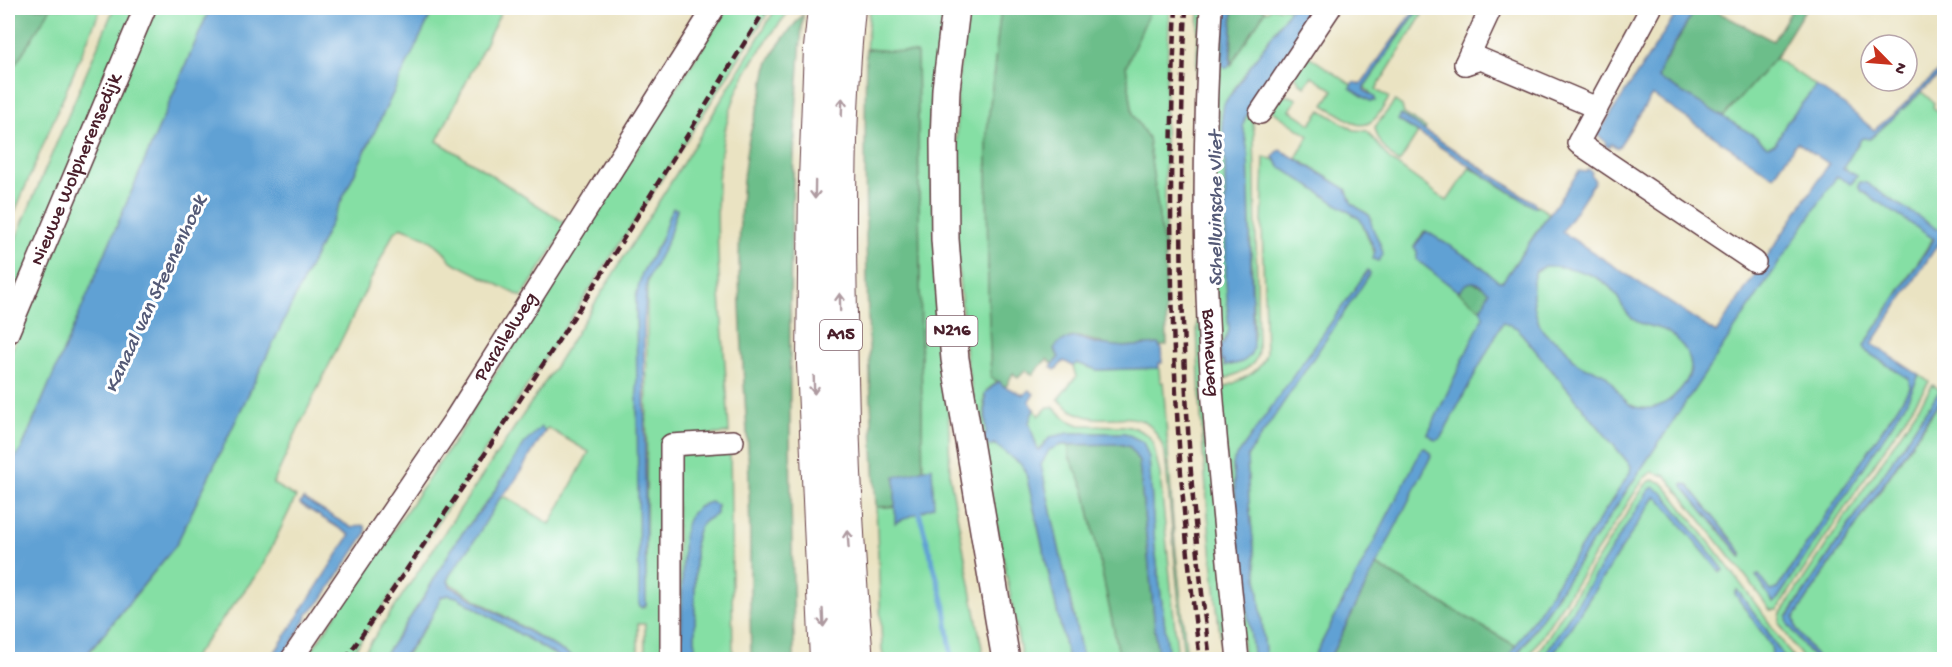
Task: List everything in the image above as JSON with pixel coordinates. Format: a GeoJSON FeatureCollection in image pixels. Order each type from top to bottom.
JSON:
{"type":"FeatureCollection","features":[{"type":"Feature","properties":{"kind":"highway","name":"A15"},"geometry":{"type":"LineString","coordinates":[[824,8],[833,49],[842,405],[856,660]]}},
{"type":"Feature","properties":{"kind":"highway","name":"A15"},"geometry":{"type":"LineString","coordinates":[[826,660],[813,363],[815,180],[833,49],[849,8]]}},
{"type":"Feature","properties":{"kind":"highway","name":"A15"},"geometry":{"type":"LineString","coordinates":[[852,597],[873,640],[875,660]]}},
{"type":"Feature","properties":{"kind":"main road","name":"N216"},"geometry":{"type":"LineString","coordinates":[[956,8],[946,89],[944,142],[945,239],[950,305],[956,359],[1006,657]]}},
{"type":"Feature","properties":{"kind":"street","name":"Nieuwe Wolpherensedijk"},"geometry":{"type":"LineString","coordinates":[[8,333],[145,8]]}},
{"type":"Feature","properties":{"kind":"street","name":"Parallelweg"},"geometry":{"type":"LineString","coordinates":[[291,660],[453,422],[714,8]]}},
{"type":"Feature","properties":{"kind":"street","name":"Banneweg"},"geometry":{"type":"LineString","coordinates":[[1211,8],[1206,154],[1207,267],[1212,387],[1238,660]]}},
{"type":"Feature","properties":{"kind":"street"},"geometry":{"type":"LineString","coordinates":[[1260,113],[1330,8]]}},
{"type":"Feature","properties":{"kind":"street"},"geometry":{"type":"LineString","coordinates":[[1491,8],[1466,64],[1481,59],[1597,108]]}},
{"type":"Feature","properties":{"kind":"street"},"geometry":{"type":"LineString","coordinates":[[1652,8],[1578,143],[1755,262]]}},
{"type":"Feature","properties":{"kind":"street"},"geometry":{"type":"LineString","coordinates":[[670,660],[671,445],[733,441]]}},
{"type":"Feature","properties":{"kind":"green space"},"geometry":{"type":"Polygon","coordinates":[[[8,8],[101,8],[8,228],[8,8]]]}},
{"type":"Feature","properties":{"kind":"green space"},"geometry":{"type":"Polygon","coordinates":[[[8,8],[51,8],[8,73],[8,8]]]}},
{"type":"Feature","properties":{"kind":"green space"},"geometry":{"type":"Polygon","coordinates":[[[114,8],[139,8],[8,321],[8,257],[114,8]]]}},
{"type":"Feature","properties":{"kind":"green space"},"geometry":{"type":"Polygon","coordinates":[[[154,8],[210,8],[21,450],[8,467],[8,359],[154,8]]]}},
{"type":"Feature","properties":{"kind":"green space"},"geometry":{"type":"Polygon","coordinates":[[[434,8],[503,8],[437,141],[568,225],[522,297],[451,261],[442,249],[423,236],[401,227],[393,234],[273,484],[296,497],[261,569],[192,659],[83,660],[176,545],[434,8]]]}},
{"type":"Feature","properties":{"kind":"green space"},"geometry":{"type":"Polygon","coordinates":[[[727,8],[771,8],[349,659],[305,660],[465,425],[474,407],[727,8]]]}},
{"type":"Feature","properties":{"kind":"green space"},"geometry":{"type":"Polygon","coordinates":[[[776,8],[792,8],[777,26],[744,76],[724,133],[718,181],[717,229],[729,433],[667,439],[666,659],[645,659],[645,624],[638,624],[638,659],[576,659],[449,583],[449,576],[500,498],[506,497],[550,524],[589,452],[548,428],[524,444],[491,497],[457,540],[422,600],[382,659],[359,660],[551,373],[698,139],[776,8]],[[677,210],[642,273],[636,297],[640,607],[646,605],[647,286],[649,276],[668,240],[677,210]]]}},
{"type":"Feature","properties":{"kind":"green space"},"geometry":{"type":"Polygon","coordinates":[[[870,8],[946,8],[950,477],[984,659],[884,659],[882,650],[876,507],[908,506],[923,495],[917,54],[866,49],[870,8]]]}},
{"type":"Feature","properties":{"kind":"green space"},"geometry":{"type":"Polygon","coordinates":[[[966,8],[1001,8],[987,132],[991,376],[997,382],[986,391],[984,398],[986,433],[994,444],[1025,469],[1068,659],[1022,659],[966,359],[956,242],[957,90],[966,8]]]}},
{"type":"Feature","properties":{"kind":"green space"},"geometry":{"type":"Polygon","coordinates":[[[1001,8],[1151,8],[1126,66],[1133,115],[1148,138],[1165,259],[1167,345],[1117,347],[1079,337],[1071,338],[1063,341],[1054,349],[1059,357],[1053,364],[1047,359],[1032,375],[1026,370],[1018,378],[1013,373],[1006,387],[991,377],[988,294],[987,132],[1001,8]]]}},
{"type":"Feature","properties":{"kind":"green space"},"geometry":{"type":"Polygon","coordinates":[[[1151,8],[1170,8],[1165,108],[1165,259],[1148,138],[1133,115],[1126,66],[1151,8]]]}},
{"type":"Feature","properties":{"kind":"green space"},"geometry":{"type":"Polygon","coordinates":[[[1199,8],[1204,8],[1231,659],[1223,659],[1206,497],[1201,416],[1195,253],[1199,8]]]}},
{"type":"Feature","properties":{"kind":"green space"},"geometry":{"type":"Polygon","coordinates":[[[1216,8],[1225,8],[1222,64],[1224,68],[1227,68],[1265,11],[1271,8],[1291,8],[1227,99],[1222,116],[1229,331],[1224,341],[1250,356],[1254,337],[1248,153],[1243,125],[1248,111],[1252,117],[1254,133],[1258,353],[1254,362],[1247,368],[1217,382],[1215,333],[1216,8]]]}},
{"type":"Feature","properties":{"kind":"green space"},"geometry":{"type":"Polygon","coordinates":[[[1233,8],[1263,8],[1265,11],[1231,65],[1233,8]]]}},
{"type":"Feature","properties":{"kind":"green space"},"geometry":{"type":"Polygon","coordinates":[[[1696,8],[1710,8],[1773,41],[1793,8],[1806,8],[1775,58],[1723,117],[1659,79],[1657,75],[1696,8]]]}},
{"type":"Feature","properties":{"kind":"green space"},"geometry":{"type":"Polygon","coordinates":[[[1417,12],[1422,15],[1376,89],[1389,98],[1372,121],[1362,125],[1356,124],[1324,105],[1333,90],[1312,76],[1305,86],[1300,83],[1295,74],[1304,53],[1352,85],[1350,87],[1375,98],[1364,87],[1417,12]]]}},
{"type":"Feature","properties":{"kind":"green space"},"geometry":{"type":"Polygon","coordinates":[[[803,14],[792,197],[790,318],[794,659],[751,659],[749,476],[739,266],[742,192],[747,146],[767,67],[778,46],[803,14]]]}},
{"type":"Feature","properties":{"kind":"green space"},"geometry":{"type":"Polygon","coordinates":[[[866,49],[917,53],[923,495],[908,506],[876,507],[867,278],[866,49]]]}},
{"type":"Feature","properties":{"kind":"green space"},"geometry":{"type":"Polygon","coordinates":[[[1775,58],[1816,86],[1787,122],[1775,144],[1767,146],[1723,117],[1775,58]]]}},
{"type":"Feature","properties":{"kind":"green space"},"geometry":{"type":"Polygon","coordinates":[[[1922,92],[1934,103],[1933,107],[1944,117],[1944,229],[1937,229],[1858,187],[1934,237],[1864,346],[1867,352],[1909,379],[1910,388],[1777,589],[1771,592],[1759,575],[1756,576],[1773,602],[1776,601],[1906,403],[1919,375],[1929,382],[1777,610],[1770,610],[1666,476],[1652,472],[1644,478],[1527,659],[1514,660],[1837,175],[1851,184],[1857,177],[1843,168],[1861,139],[1870,139],[1922,92]],[[1683,484],[1741,557],[1742,553],[1688,485],[1683,484]]]}},
{"type":"Feature","properties":{"kind":"green space"},"geometry":{"type":"Polygon","coordinates":[[[1283,96],[1297,99],[1290,110],[1311,124],[1321,110],[1354,130],[1367,131],[1389,159],[1447,201],[1470,167],[1534,207],[1536,205],[1549,213],[1503,281],[1498,281],[1474,261],[1424,231],[1414,247],[1417,251],[1417,260],[1481,309],[1483,317],[1428,434],[1440,439],[1503,322],[1517,328],[1631,466],[1630,473],[1516,646],[1376,565],[1432,454],[1425,448],[1313,659],[1266,659],[1249,503],[1247,457],[1370,273],[1234,460],[1242,573],[1254,659],[1244,659],[1220,390],[1254,372],[1266,353],[1262,225],[1264,157],[1275,160],[1281,167],[1360,219],[1375,254],[1382,249],[1369,225],[1371,218],[1352,204],[1346,189],[1296,158],[1309,136],[1268,108],[1283,96]]]}},
{"type":"Feature","properties":{"kind":"green space"},"geometry":{"type":"Polygon","coordinates":[[[1395,101],[1402,106],[1404,114],[1426,128],[1424,131],[1401,116],[1398,120],[1418,133],[1399,163],[1384,147],[1375,127],[1395,101]]]}},
{"type":"Feature","properties":{"kind":"green space"},"geometry":{"type":"Polygon","coordinates":[[[1545,266],[1574,269],[1601,280],[1615,293],[1633,319],[1668,332],[1675,338],[1684,347],[1691,369],[1680,390],[1660,405],[1651,408],[1635,407],[1622,397],[1605,375],[1576,362],[1563,346],[1547,335],[1536,314],[1533,295],[1534,277],[1536,271],[1545,266]]]}},
{"type":"Feature","properties":{"kind":"green space"},"geometry":{"type":"Polygon","coordinates":[[[1470,281],[1490,292],[1481,309],[1457,291],[1470,281]]]}},
{"type":"Feature","properties":{"kind":"green space"},"geometry":{"type":"Polygon","coordinates":[[[1075,363],[1097,370],[1159,368],[1160,382],[1163,382],[1173,523],[1187,659],[1184,659],[1165,453],[1157,435],[1148,425],[1138,419],[1090,417],[1074,412],[1058,399],[1076,377],[1073,366],[1075,363]]]}},
{"type":"Feature","properties":{"kind":"green space"},"geometry":{"type":"Polygon","coordinates":[[[1933,385],[1940,390],[1787,617],[1788,624],[1814,659],[1803,659],[1779,623],[1781,613],[1933,385]]]}},
{"type":"Feature","properties":{"kind":"green space"},"geometry":{"type":"Polygon","coordinates":[[[1940,402],[1944,402],[1944,659],[1818,659],[1796,628],[1794,618],[1940,402]]]}},
{"type":"Feature","properties":{"kind":"green space"},"geometry":{"type":"Polygon","coordinates":[[[1048,407],[1053,407],[1068,420],[1079,425],[1135,428],[1148,435],[1153,443],[1160,474],[1178,659],[1169,659],[1155,547],[1149,458],[1143,442],[1125,433],[1069,433],[1045,442],[1039,450],[1029,422],[1034,409],[1039,416],[1048,407]]]}},
{"type":"Feature","properties":{"kind":"green space"},"geometry":{"type":"Polygon","coordinates":[[[1118,444],[1130,447],[1139,462],[1158,659],[1120,659],[1085,490],[1069,456],[1069,445],[1118,444]]]}},
{"type":"Feature","properties":{"kind":"green space"},"geometry":{"type":"Polygon","coordinates":[[[1061,445],[1069,445],[1069,456],[1085,490],[1120,659],[1083,659],[1041,465],[1049,450],[1061,445]]]}},
{"type":"Feature","properties":{"kind":"green space"},"geometry":{"type":"Polygon","coordinates":[[[730,447],[733,659],[695,659],[695,542],[702,524],[717,513],[717,505],[683,542],[681,659],[675,455],[730,447]]]}},
{"type":"Feature","properties":{"kind":"green space"},"geometry":{"type":"Polygon","coordinates":[[[1653,480],[1661,482],[1667,488],[1748,594],[1794,659],[1785,659],[1737,590],[1735,594],[1771,646],[1772,653],[1768,659],[1550,659],[1655,497],[1660,498],[1720,572],[1724,570],[1664,494],[1652,488],[1542,659],[1533,660],[1643,488],[1653,480]]]}},
{"type":"Feature","properties":{"kind":"green space"},"geometry":{"type":"Polygon","coordinates":[[[1376,565],[1516,646],[1507,659],[1329,660],[1376,565]]]}},
{"type":"Feature","properties":{"kind":"green space"},"geometry":{"type":"Polygon","coordinates":[[[448,595],[457,597],[562,659],[403,660],[431,618],[441,597],[448,595]]]}},
{"type":"Feature","properties":{"kind":"water","name":"Kanaal van Steenenhoek"},"geometry":{"type":"Polygon","coordinates":[[[210,8],[434,8],[176,545],[83,659],[8,659],[8,467],[21,450],[210,8]]]}},
{"type":"Feature","properties":{"kind":"water"},"geometry":{"type":"Polygon","coordinates":[[[1225,8],[1233,8],[1230,64],[1227,68],[1224,68],[1222,64],[1225,8]]]}},
{"type":"Feature","properties":{"kind":"water"},"geometry":{"type":"Polygon","coordinates":[[[1291,8],[1318,8],[1245,118],[1243,125],[1248,153],[1253,349],[1245,360],[1224,366],[1224,361],[1221,361],[1220,345],[1223,344],[1229,331],[1222,116],[1224,104],[1291,8]]]}},
{"type":"Feature","properties":{"kind":"water"},"geometry":{"type":"Polygon","coordinates":[[[1416,8],[1419,8],[1364,87],[1364,90],[1375,98],[1375,101],[1370,101],[1350,88],[1353,82],[1361,84],[1416,8]]]}},
{"type":"Feature","properties":{"kind":"water"},"geometry":{"type":"Polygon","coordinates":[[[1680,8],[1696,8],[1662,65],[1658,78],[1755,136],[1767,146],[1775,144],[1787,122],[1816,86],[1874,130],[1916,93],[1919,93],[1919,90],[1944,66],[1944,71],[1870,139],[1861,139],[1843,168],[1857,176],[1851,184],[1837,176],[1514,659],[1507,659],[1630,473],[1631,466],[1517,328],[1503,322],[1440,439],[1435,440],[1428,434],[1483,317],[1481,309],[1489,292],[1474,282],[1470,282],[1459,291],[1456,290],[1417,260],[1417,251],[1414,247],[1426,231],[1474,261],[1498,281],[1503,281],[1579,171],[1586,172],[1588,169],[1592,172],[1591,175],[1595,181],[1562,232],[1716,333],[1829,164],[1797,142],[1774,176],[1771,175],[1652,95],[1618,148],[1611,144],[1608,147],[1605,145],[1606,142],[1595,133],[1600,131],[1680,8]],[[1545,266],[1536,271],[1533,285],[1534,304],[1543,330],[1563,346],[1579,365],[1605,375],[1630,405],[1645,408],[1665,403],[1680,390],[1689,376],[1690,362],[1684,347],[1671,334],[1633,319],[1609,286],[1593,276],[1574,269],[1545,266]]]}},
{"type":"Feature","properties":{"kind":"water"},"geometry":{"type":"Polygon","coordinates":[[[1401,115],[1535,203],[1536,206],[1534,207],[1398,120],[1401,115]]]}},
{"type":"Feature","properties":{"kind":"water"},"geometry":{"type":"Polygon","coordinates":[[[1281,150],[1346,189],[1352,204],[1370,216],[1383,255],[1378,261],[1373,259],[1375,250],[1360,219],[1280,167],[1273,157],[1281,150]]]}},
{"type":"Feature","properties":{"kind":"water"},"geometry":{"type":"Polygon","coordinates":[[[1860,182],[1866,183],[1937,229],[1944,229],[1944,235],[1872,344],[1919,375],[1906,403],[1776,601],[1773,602],[1756,576],[1759,575],[1771,591],[1777,589],[1910,388],[1909,379],[1867,352],[1864,346],[1934,239],[1860,190],[1858,185],[1860,182]]]}},
{"type":"Feature","properties":{"kind":"water"},"geometry":{"type":"Polygon","coordinates":[[[673,208],[677,209],[668,240],[647,281],[644,324],[646,605],[642,608],[639,605],[636,297],[642,273],[661,240],[673,208]]]}},
{"type":"Feature","properties":{"kind":"water"},"geometry":{"type":"Polygon","coordinates":[[[1368,270],[1370,274],[1247,457],[1249,503],[1266,659],[1254,659],[1242,573],[1234,460],[1368,270]]]}},
{"type":"Feature","properties":{"kind":"water"},"geometry":{"type":"Polygon","coordinates":[[[1075,337],[1098,344],[1124,347],[1159,344],[1162,363],[1159,363],[1159,368],[1097,370],[1077,363],[1073,366],[1064,361],[1055,370],[1051,367],[1059,357],[1054,349],[1060,342],[1075,337]]]}},
{"type":"Feature","properties":{"kind":"water"},"geometry":{"type":"Polygon","coordinates":[[[999,381],[1003,386],[1024,395],[1029,390],[1034,394],[1029,401],[1034,409],[1029,422],[1039,450],[1050,437],[1069,433],[1125,433],[1143,442],[1149,458],[1155,547],[1169,659],[1158,659],[1139,462],[1130,447],[1120,444],[1061,445],[1049,450],[1041,465],[1083,659],[1068,659],[1025,469],[994,444],[990,447],[982,438],[986,433],[985,393],[999,381]]]}},
{"type":"Feature","properties":{"kind":"water"},"geometry":{"type":"Polygon","coordinates":[[[1940,390],[1944,393],[1944,402],[1938,403],[1794,618],[1796,628],[1818,659],[1814,659],[1788,624],[1787,618],[1940,390]]]}},
{"type":"Feature","properties":{"kind":"water"},"geometry":{"type":"Polygon","coordinates":[[[541,427],[545,431],[513,484],[500,498],[449,576],[448,581],[450,586],[576,659],[562,659],[457,597],[448,595],[441,597],[431,618],[402,659],[382,659],[422,600],[457,540],[491,497],[524,444],[541,427]]]}},
{"type":"Feature","properties":{"kind":"water"},"geometry":{"type":"Polygon","coordinates":[[[1425,448],[1432,454],[1329,659],[1313,659],[1422,449],[1425,448]]]}},
{"type":"Feature","properties":{"kind":"water"},"geometry":{"type":"Polygon","coordinates":[[[932,467],[934,506],[895,523],[895,477],[932,467]]]}},
{"type":"Feature","properties":{"kind":"water"},"geometry":{"type":"Polygon","coordinates":[[[1683,484],[1688,485],[1742,553],[1742,557],[1684,488],[1683,484]]]}},
{"type":"Feature","properties":{"kind":"water"},"geometry":{"type":"Polygon","coordinates":[[[1654,487],[1664,494],[1724,570],[1720,572],[1660,499],[1655,497],[1550,659],[1542,659],[1649,490],[1654,487]]]}},
{"type":"Feature","properties":{"kind":"water"},"geometry":{"type":"Polygon","coordinates":[[[303,499],[352,528],[365,526],[366,533],[321,601],[307,614],[282,659],[270,660],[350,535],[300,504],[303,499]]]}},
{"type":"Feature","properties":{"kind":"water"},"geometry":{"type":"Polygon","coordinates":[[[710,502],[717,505],[717,514],[702,525],[697,532],[695,542],[695,659],[681,660],[684,535],[689,517],[697,508],[710,502]]]}},
{"type":"Feature","properties":{"kind":"water"},"geometry":{"type":"Polygon","coordinates":[[[1737,590],[1785,659],[1768,659],[1772,653],[1771,646],[1735,594],[1737,590]]]}},
{"type":"Feature","properties":{"kind":"waterway"},"geometry":{"type":"LineString","coordinates":[[919,512],[945,607],[952,660]]}},
{"type":"Feature","properties":{"kind":"railway"},"geometry":{"type":"LineString","coordinates":[[345,660],[475,469],[601,275],[766,8]]}},
{"type":"Feature","properties":{"kind":"railway"},"geometry":{"type":"LineString","coordinates":[[1176,8],[1171,171],[1173,334],[1183,498],[1200,660]]}},
{"type":"Feature","properties":{"kind":"railway"},"geometry":{"type":"LineString","coordinates":[[1186,8],[1181,171],[1183,334],[1193,497],[1210,660]]}},
{"type":"Feature","properties":{"kind":"water label","name":"Schelluinsche Vliet"},"geometry":{"type":"Point","coordinates":[1217,209]}}]}
